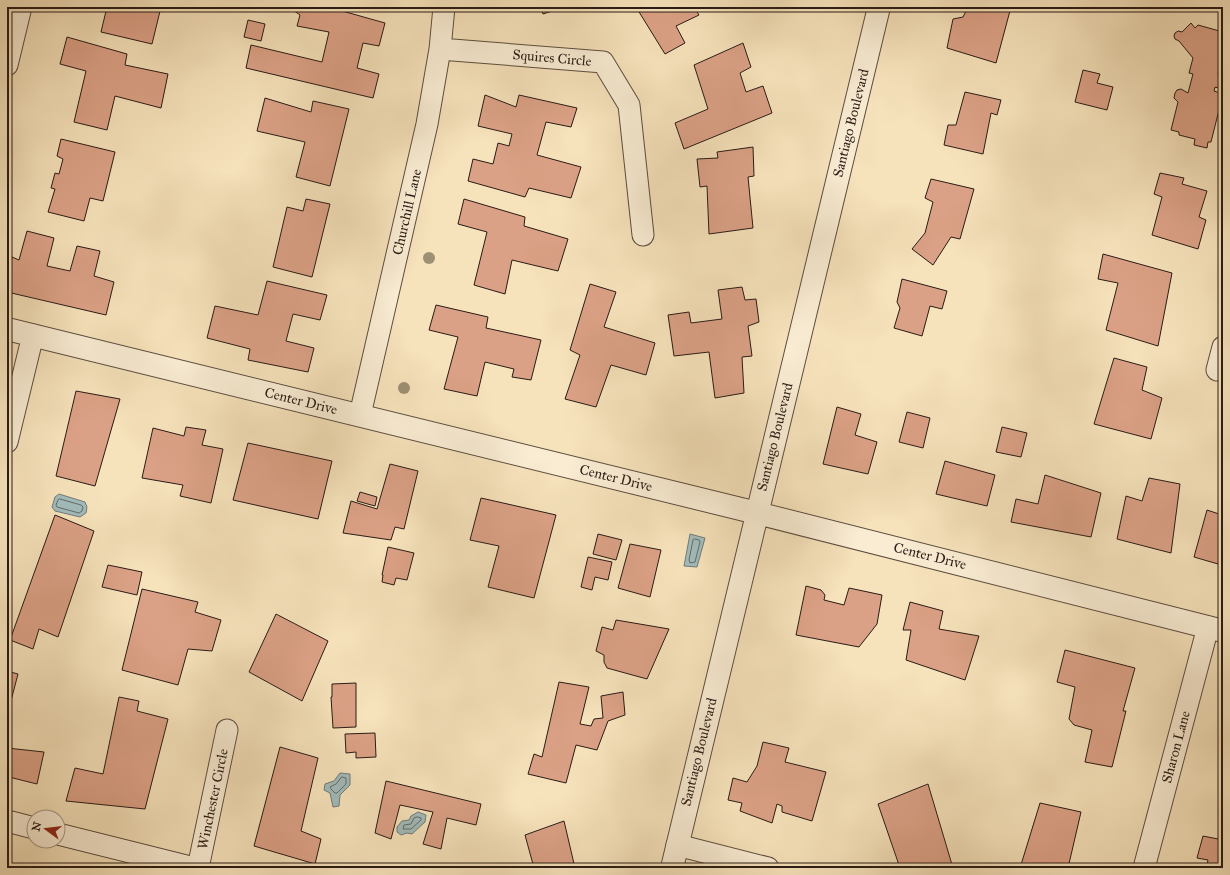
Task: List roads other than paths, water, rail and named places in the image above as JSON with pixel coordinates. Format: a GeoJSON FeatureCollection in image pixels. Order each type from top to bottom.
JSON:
{"type":"FeatureCollection","features":[{"type":"Feature","properties":{"kind":"street"},"geometry":{"type":"LineString","coordinates":[[7,65],[21,7]]}},
{"type":"Feature","properties":{"kind":"street","name":"Churchill Lane"},"geometry":{"type":"LineString","coordinates":[[360,415],[427,124],[440,49],[444,7]]}},
{"type":"Feature","properties":{"kind":"street","name":"Santiago Boulevard"},"geometry":{"type":"LineString","coordinates":[[672,868],[879,7]]}},
{"type":"Feature","properties":{"kind":"street","name":"Squires Circle"},"geometry":{"type":"LineString","coordinates":[[440,49],[603,62],[629,105],[642,235]]}},
{"type":"Feature","properties":{"kind":"street","name":"Center Drive"},"geometry":{"type":"LineString","coordinates":[[7,329],[757,513],[1216,629]]}},
{"type":"Feature","properties":{"kind":"street"},"geometry":{"type":"LineString","coordinates":[[7,442],[33,335]]}},
{"type":"Feature","properties":{"kind":"street"},"geometry":{"type":"LineString","coordinates":[[1217,370],[1223,348]]}},
{"type":"Feature","properties":{"kind":"street","name":"Sharon Lane"},"geometry":{"type":"LineString","coordinates":[[1144,868],[1216,629]]}},
{"type":"Feature","properties":{"kind":"street","name":"Winchester Circle"},"geometry":{"type":"LineString","coordinates":[[198,868],[227,730]]}},
{"type":"Feature","properties":{"kind":"street"},"geometry":{"type":"LineString","coordinates":[[7,821],[26,826]]}},
{"type":"Feature","properties":{"kind":"street"},"geometry":{"type":"LineString","coordinates":[[66,836],[194,868]]}},
{"type":"Feature","properties":{"kind":"street"},"geometry":{"type":"LineString","coordinates":[[677,845],[768,868]]}},
{"type":"Feature","properties":{"kind":"water"},"geometry":{"type":"Polygon","coordinates":[[[59,494],[85,502],[87,507],[86,513],[80,517],[55,511],[52,507],[55,497],[59,494]]]}},
{"type":"Feature","properties":{"kind":"water"},"geometry":{"type":"Polygon","coordinates":[[[690,534],[705,538],[697,567],[684,566],[690,534]]]}},
{"type":"Feature","properties":{"kind":"water"},"geometry":{"type":"Polygon","coordinates":[[[340,773],[350,774],[350,785],[340,795],[339,806],[333,807],[330,793],[324,790],[325,784],[334,781],[340,773]]]}},
{"type":"Feature","properties":{"kind":"water"},"geometry":{"type":"Polygon","coordinates":[[[418,812],[426,815],[425,822],[412,834],[407,833],[401,835],[397,832],[397,827],[402,821],[409,820],[411,816],[418,812]]]}}]}
